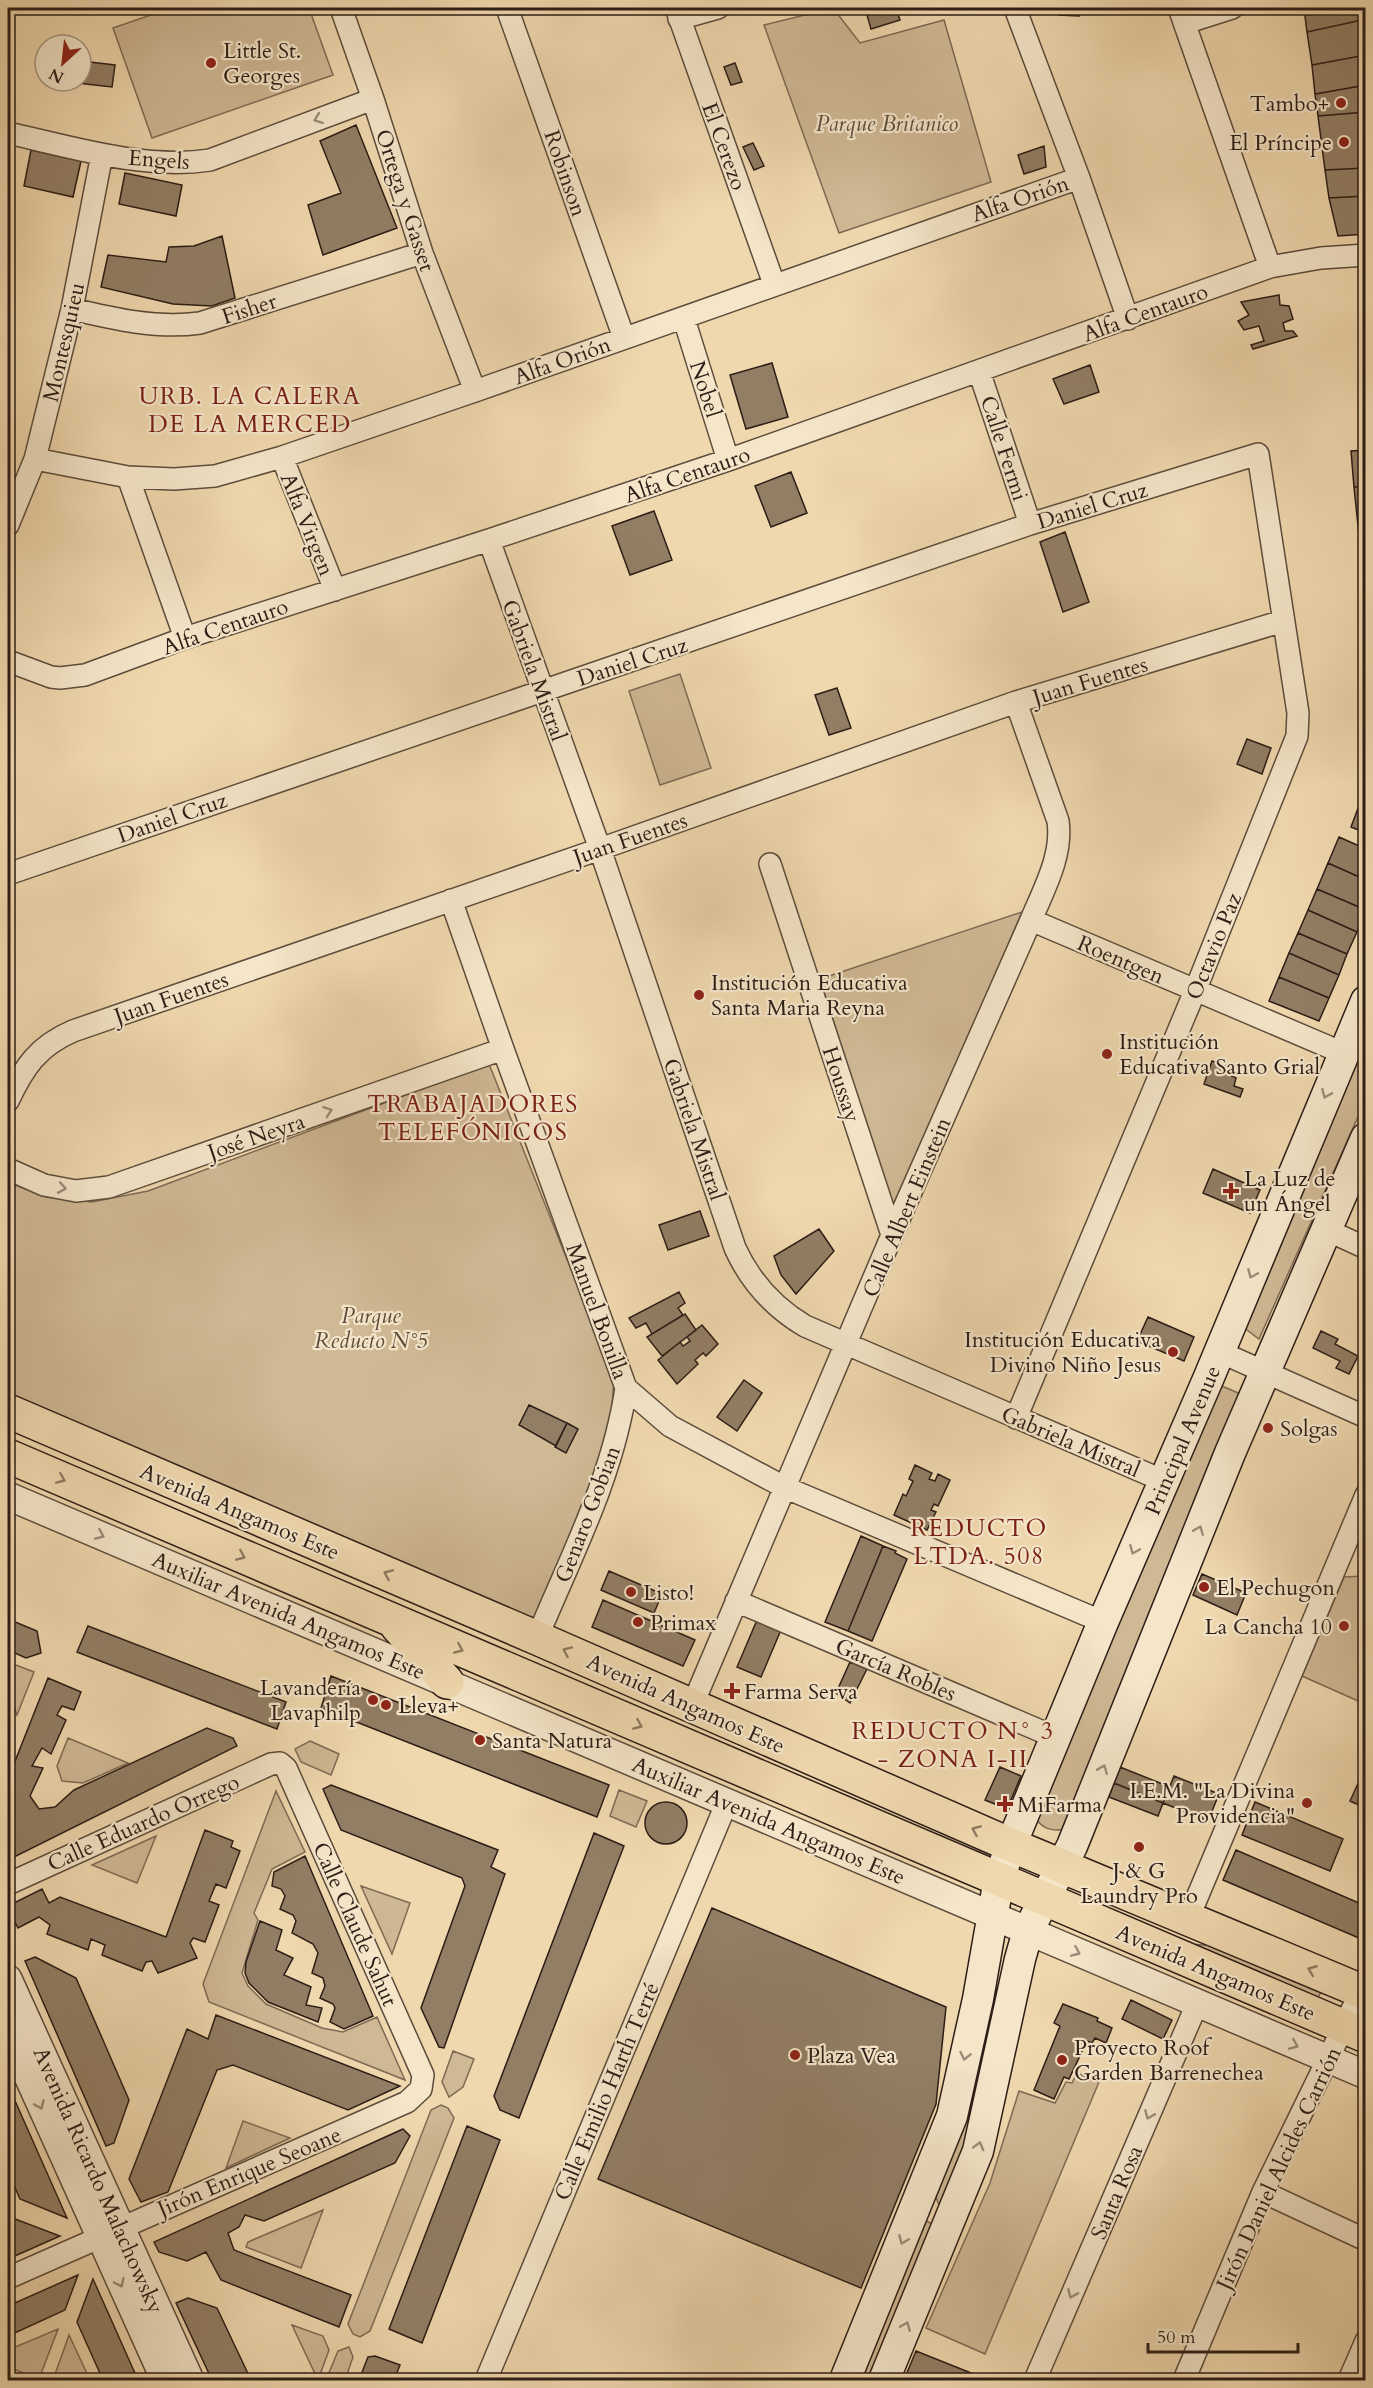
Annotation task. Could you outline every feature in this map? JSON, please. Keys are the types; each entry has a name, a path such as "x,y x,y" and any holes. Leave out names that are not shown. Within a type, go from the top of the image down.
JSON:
{"main road":[{"name":"Principal Avenue","path":"845,2380 952,2116 978,1999 999,1879 1011,1845 1103,1622 1220,1352 1365,1001"},
{"path":"884,2380 978,2151 1028,1931 1062,1867 1230,1453 1365,1138"},
{"name":"Avenida Angamos Este","path":"8,1411 1062,1867 1363,1992"},
{"name":"Avenida Angamos Este","path":"8,1456 1354,2031"},
{"path":"392,1620 447,1682"},
{"path":"978,1999 1009,2008"},
{"path":"922,2194 927,2205 939,2215 955,2207"}],"street":[{"name":"Ortega y Gasset","path":"341,8 422,252 475,391"},
{"name":"Robinson","path":"507,8 624,338"},
{"path":"678,13 718,8"},
{"path":"1015,8 1079,178 1128,319"},
{"path":"1232,8 1182,15 1270,267"},
{"name":"El Cerezo","path":"678,13 774,284"},
{"name":"Engels","path":"8,133 102,154 189,164 210,160 373,99"},
{"name":"Montesquieu","path":"8,525 35,459 72,309 102,154"},
{"name":"Alfa Orión","path":"35,459 128,477 174,479 215,476 282,457 684,319 774,284 1079,178"},
{"name":"Fisher","path":"72,309 158,325 200,323 422,252"},
{"name":"Alfa Centauro","path":"8,661 51,677 69,678 127,661 185,638 728,460 1270,267 1321,258 1365,255"},
{"name":"Nobel","path":"684,319 728,460"},
{"name":"Calle Fermi","path":"979,371 1030,524"},
{"name":"Daniel Cruz","path":"8,874 1030,524 1258,454"},
{"name":"Octavio Paz","path":"1016,1418 1195,991 1297,736 1298,712 1258,454"},
{"name":"Alfa Virgen","path":"282,457 335,590"},
{"path":"128,477 185,638"},
{"name":"Gabriela Mistral","path":"489,540 600,849 714,1186 743,1266 755,1284 783,1311 805,1326 1164,1481"},
{"name":"Juan Fuentes","path":"8,1101 28,1065 45,1046 56,1038 1016,702 1283,621"},
{"name":"Calle Albert Einstein","path":"692,1706 783,1487 847,1345 892,1235 1055,861 1059,829 1050,794 1016,702"},
{"name":"Houssay","path":"770,864 892,1235"},
{"name":"Manuel Bonilla","path":"451,900 626,1388 670,1426 783,1487 1103,1622"},
{"name":"Roentgen","path":"1031,920 1343,1053"},
{"name":"José Neyra","path":"8,1169 44,1185 76,1191 109,1187 503,1049"},
{"path":"1327,1230 1365,1248"},
{"path":"1220,1352 1365,1417"},
{"name":"Genaro Gobian","path":"537,1638 604,1480 621,1423 626,1388"},
{"path":"1188,1919 1365,1495"},
{"name":"Auxiliar Avenida Angamos Este","path":"8,1496 1365,2075"},
{"name":"García Robles","path":"736,1600 1057,1738"},
{"name":"Calle Eduardo Orrego","path":"8,1884 205,1793 271,1764 280,1763"},
{"name":"Calle Claude Sahut","path":"280,1763 286,1768 423,2075 422,2089"},
{"name":"Calle Emilio Harth Terré","path":"486,2380 727,1802"},
{"name":"Avenida Ricardo Malachowsky","path":"8,1979 35,2067 109,2232 165,2380"},
{"name":"Jirón Daniel Alcides Carrión","path":"1184,2380 1263,2192 1328,2060 1354,2031 1363,1992"},
{"name":"Santa Rosa","path":"1035,2380 1197,2004"},
{"name":"Avenida Ricardo Malachowsky","path":"8,2032 35,2067"},
{"name":"Jirón Enrique Seoane","path":"8,2278 406,2102 422,2089"},
{"path":"1263,2192 1365,2240"},
{"name":"Avenida Ricardo Malachowsky","path":"109,2232 190,2380"},
{"path":"1349,2380 1365,2341"}],"green space":[{"path":"171,8 309,8 333,75 152,138 113,28"},
{"name":"Parque Britanico","path":"833,8 860,43 944,20 991,182 839,233 764,25"},
{"path":"680,674 711,768 660,785 629,691"},
{"path":"1022,912 894,1211 820,979"},
{"path":"1365,1040 1365,1101 1259,1339 1243,1327"},
{"name":"Parque Reducto N°5","path":"489,1064 614,1377 611,1423 598,1480 537,1626 8,1393 8,1182 46,1197 92,1202 148,1191"},
{"path":"1217,1384 1243,1395 1067,1829 1047,1828 1040,1824 1033,1815"},
{"name":"La Cancha 10","path":"1366,1576 1365,1704 1302,1676 1344,1577"},
{"path":"8,1662 34,1672 17,1715 8,1691"},
{"path":"68,1738 128,1763 83,1783 62,1781 57,1766"},
{"path":"310,1741 339,1754 331,1775 301,1762 295,1749"},
{"path":"619,1790 647,1801 636,1827 610,1816"},
{"path":"276,1791 305,1852 272,1869 254,1913 258,1920 242,1973 248,1986 266,2004 322,2028 343,2032 377,2017 405,2080 209,2002 203,1984"},
{"path":"156,1836 137,1883 92,1865"},
{"path":"361,1886 410,1903 392,1954"},
{"path":"1189,1944 1218,1946 1321,1992 1316,2001"},
{"path":"984,2013 995,2016 974,2129 942,2205 938,2203 935,2194"},
{"path":"453,2051 474,2059 463,2087 449,2097 442,2082"},
{"path":"1077,2073 1099,2082 985,2354 926,2328 990,2183 1019,2091 1055,2103 1066,2082 1072,2083"},
{"path":"441,2105 448,2108 454,2118 370,2331 360,2337 353,2334 348,2324 431,2110"},
{"path":"243,2121 290,2138 226,2168"},
{"path":"323,2210 301,2268 246,2247 248,2242"},
{"path":"924,2220 937,2226 874,2380 858,2380"},
{"path":"292,2325 323,2336 329,2350 318,2380"},
{"path":"58,2329 39,2379 8,2367 8,2350"},
{"path":"69,2335 90,2380 53,2380"},
{"path":"349,2347 353,2357 345,2380 326,2380 338,2351"}],"building":[{"path":"865,8 896,8 900,20 871,29"},
{"path":"1057,8 1077,8 1079,16 1059,15"},
{"path":"1304,8 1360,8 1362,20 1307,32"},
{"path":"1362,20 1366,55 1312,65 1307,32"},
{"path":"1366,55 1366,85 1315,94 1312,65"},
{"path":"93,62 115,65 112,87 93,85"},
{"path":"735,63 742,82 731,85 724,67"},
{"name":"Tambo+","path":"1366,85 1366,112 1318,116 1315,94"},
{"name":"El Príncipe","path":"1366,112 1366,168 1325,170 1318,116"},
{"path":"356,125 397,228 323,255 308,205 341,193 320,141"},
{"path":"753,143 764,166 754,170 743,147"},
{"path":"1044,146 1046,167 1024,174 1018,155"},
{"path":"31,150 81,161 73,197 24,186"},
{"path":"1366,168 1366,196 1329,198 1325,170"},
{"path":"125,173 182,185 176,216 119,204"},
{"path":"1366,196 1366,234 1338,236 1329,198"},
{"path":"222,236 235,298 212,306 173,304 101,287 108,255 166,262 169,247 194,246"},
{"path":"1279,295 1280,305 1289,306 1293,319 1283,323 1285,331 1293,331 1297,336 1253,349 1251,345 1264,341 1259,326 1244,330 1238,321 1249,315 1241,302"},
{"path":"772,363 788,417 746,429 730,375"},
{"path":"1090,365 1099,392 1064,404 1053,379"},
{"path":"1366,450 1366,487 1354,487 1351,451"},
{"path":"791,472 807,513 771,527 755,486"},
{"path":"1354,487 1366,487 1366,584 1364,584"},
{"path":"654,511 672,560 630,575 612,526"},
{"path":"1065,532 1089,602 1063,612 1040,542"},
{"path":"837,688 851,728 829,735 815,695"},
{"path":"1247,739 1271,748 1262,774 1237,764"},
{"path":"1360,803 1366,805 1366,833 1351,827"},
{"path":"1339,837 1366,849 1366,880 1328,863"},
{"path":"1328,863 1366,880 1366,910 1317,889"},
{"path":"1317,889 1366,910 1357,932 1308,910"},
{"path":"1308,910 1357,932 1347,954 1298,933"},
{"path":"1298,933 1347,954 1339,975 1289,953"},
{"path":"1289,953 1339,975 1329,998 1279,977"},
{"path":"1279,977 1329,998 1319,1021 1269,1001"},
{"path":"1212,1061 1227,1066 1228,1074 1236,1078 1234,1086 1243,1089 1240,1097 1204,1084"},
{"name":"La Luz de un Ángel","path":"1213,1169 1260,1190 1250,1213 1203,1193"},
{"path":"700,1211 709,1236 668,1250 659,1225"},
{"path":"819,1229 834,1251 796,1294 781,1275 774,1256"},
{"path":"679,1292 685,1303 678,1308 683,1315 652,1334 646,1323 636,1328 629,1318"},
{"path":"685,1314 696,1330 662,1356 647,1337"},
{"path":"1148,1317 1194,1337 1184,1361 1137,1341"},
{"path":"702,1325 718,1344 706,1356 703,1353 695,1360 698,1364 677,1384 658,1360 680,1342 683,1346 690,1341 687,1337"},
{"path":"1321,1331 1338,1339 1335,1344 1358,1356 1349,1374 1336,1368 1340,1361 1313,1348"},
{"path":"744,1380 762,1393 737,1431 717,1417"},
{"path":"529,1405 567,1423 556,1446 519,1425"},
{"path":"567,1423 578,1429 566,1453 555,1447"},
{"path":"915,1465 932,1473 929,1479 935,1481 938,1474 950,1480 938,1506 934,1504 931,1510 936,1512 927,1530 894,1515 903,1494 906,1496 913,1481 909,1479"},
{"path":"861,1536 883,1546 848,1631 825,1622"},
{"path":"883,1546 907,1559 872,1641 848,1631"},
{"name":"Listo!","path":"609,1571 662,1594 654,1613 601,1590"},
{"path":"1202,1574 1246,1593 1237,1615 1193,1595"},
{"path":"603,1600 695,1640 683,1666 592,1627"},
{"path":"8,1619 37,1631 41,1653 26,1658 8,1650"},
{"path":"757,1620 781,1630 761,1677 737,1667"},
{"path":"88,1626 286,1702 277,1729 77,1652"},
{"path":"850,1662 867,1669 850,1703 836,1693"},
{"path":"331,1676 609,1785 597,1817 321,1708"},
{"path":"48,1678 81,1692 74,1710 62,1706 57,1715 66,1720 51,1754 42,1748 32,1766 43,1768 30,1796 39,1809 55,1807 74,1790 207,1728 233,1738 237,1746 8,1860 8,1779"},
{"path":"1366,1766 1366,1808 1350,1801"},
{"path":"1000,1767 1021,1776 1007,1809 985,1800"},
{"path":"1120,1767 1170,1787 1163,1803 1114,1783"},
{"path":"1174,1776 1219,1794 1208,1821 1163,1803"},
{"path":"1114,1783 1163,1803 1158,1816 1109,1797"},
{"path":"331,1785 498,1850 491,1867 505,1874 444,2048 439,2047 421,2008 465,1886 462,1878 341,1830 323,1789"},
{"path":"666,1802 681,1808 687,1823 681,1838 666,1844 651,1838 645,1823 651,1808"},
{"path":"1255,1802 1343,1839 1330,1871 1242,1835"},
{"path":"205,1830 233,1841 231,1847 240,1851 226,1888 216,1884 209,1901 219,1905 205,1942 193,1938 190,1943 197,1958 158,1973 152,1961 146,1962 142,1971 102,1955 105,1945 91,1939 88,1950 47,1934 50,1925 39,1917 18,1928 8,1909 8,1906 42,1889 49,1903 60,1897 166,1937"},
{"path":"594,1833 624,1846 519,2118 500,2110 494,2096"},
{"path":"1236,1850 1366,1906 1366,1941 1223,1880"},
{"path":"305,1856 373,2016 344,2029 330,2022 335,2008 333,2004 320,1998 325,1986 323,1978 312,1973 318,1953 313,1944 292,1933 296,1921 293,1915 280,1909 285,1896 281,1889 272,1886 274,1872"},
{"name":"Plaza Vea","path":"712,1908 946,2007 936,2104 861,2288 598,2179"},
{"path":"260,1921 282,1930 276,1950 293,1958 284,1975 311,1987 306,2005 322,2008 318,2022 268,2002 249,1983 245,1973 246,1962"},
{"path":"35,1957 76,1978 129,2100 114,2143 106,2146 25,1961"},
{"path":"1131,2000 1172,2020 1163,2039 1122,2019"},
{"name":"Proyecto Roof Garden Barrenechea","path":"1063,2004 1098,2018 1097,2021 1112,2028 1106,2043 1095,2038 1092,2043 1087,2041 1069,2079 1064,2077 1054,2099 1034,2090 1060,2026 1054,2023"},
{"path":"216,2015 400,2086 348,2110 233,2065 217,2070 168,2192 141,2202 129,2179 187,2029 208,2039"},
{"path":"8,2085 67,2218 20,2199 8,2172"},
{"path":"467,2126 500,2140 422,2343 389,2329"},
{"path":"403,2129 410,2136 395,2163 264,2221 245,2215 239,2227 228,2233 234,2250 351,2295 339,2327 221,2280 206,2252 187,2261 159,2252 154,2242"},
{"path":"15,2219 60,2236 8,2259 8,2223"},
{"path":"78,2275 65,2310 8,2336 8,2306"},
{"path":"93,2279 138,2380 103,2380 77,2322"},
{"path":"188,2298 217,2308 251,2380 212,2380 176,2303"},
{"path":"916,2351 971,2373 968,2380 904,2380"},
{"path":"375,2356 400,2365 394,2380 359,2380 368,2357"}],"place":[{"name":"Little St. Georges","path":"211,63"},
{"name":"Tambo+","path":"1341,103"},
{"name":"El Príncipe","path":"1344,142"},
{"name":"Institución Educativa Santa Maria Reyna","path":"699,995"},
{"name":"Institución Educativa Santo Grial","path":"1107,1054"},
{"name":"La Luz de un Ángel","path":"1231,1191"},
{"name":"Institución Educativa Divino Niño Jesus","path":"1173,1352"},
{"name":"Solgas","path":"1268,1428"},
{"name":"El Pechugon","path":"1204,1587"},
{"name":"Listo!","path":"631,1592"},
{"name":"Primax","path":"638,1622"},
{"name":"La Cancha 10","path":"1344,1626"},
{"name":"Farma Serva","path":"732,1691"},
{"name":"Lavandería Lavaphilp","path":"373,1700"},
{"name":"Lleva+","path":"386,1705"},
{"name":"Santa Natura","path":"480,1740"},
{"name":"I.E.M. \"La Divina Providencia\"","path":"1307,1803"},
{"name":"MiFarma","path":"1005,1804"},
{"name":"J & G Laundry Pro","path":"1139,1847"},
{"name":"Plaza Vea","path":"795,2055"},
{"name":"Proyecto Roof Garden Barrenechea","path":"1062,2060"}],"district":[{"name":"URB. LA CALERA DE LA MERCED","path":"250,410"},
{"name":"TRABAJADORES TELEFÓNICOS","path":"473,1118"},
{"name":"REDUCTO LTDA. 508","path":"979,1542"},
{"name":"REDUCTO N° 3 - ZONA I-II","path":"953,1745"}]}
